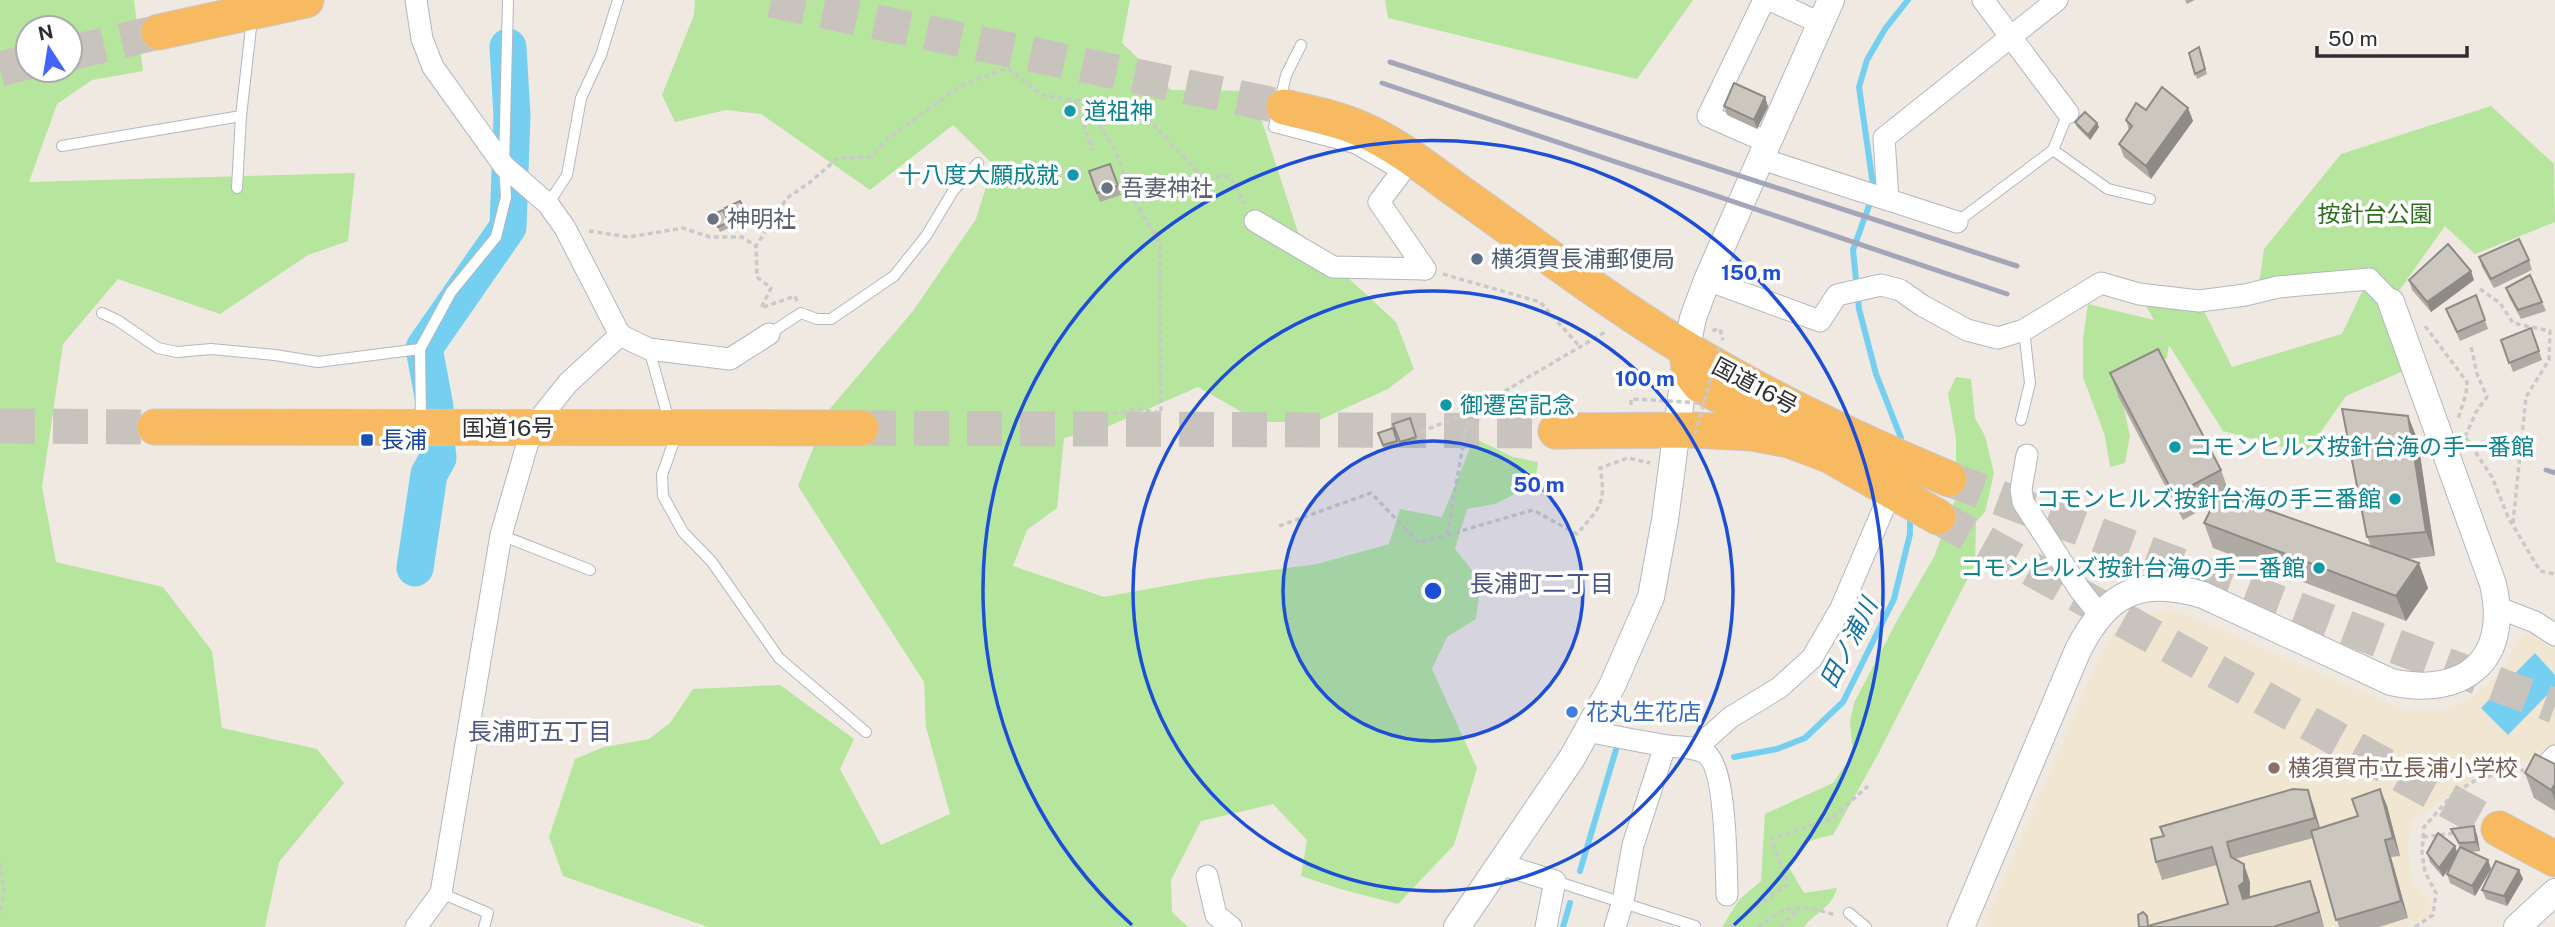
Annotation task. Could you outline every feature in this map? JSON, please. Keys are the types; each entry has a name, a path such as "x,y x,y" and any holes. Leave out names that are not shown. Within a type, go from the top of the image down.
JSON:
{"highway":[{"path":"159,32 306,0"},
{"name":"国道16号","path":"1284,107 1326,116 1363,129 1406,166 1633,315 1703,349 1849,435 1948,479"},
{"path":"1703,349 1689,371 1700,385 1810,442 1829,455"},
{"name":"国道16号","path":"155,427 861,428"},
{"name":"国道16号","path":"1556,431 1684,436 1752,433 1789,440 1829,455 1938,517"},
{"path":"2499,829 2555,859"}],"street":[{"path":"416,0 422,38 433,67 504,166 548,204 565,228 620,335 649,349 730,359 769,334"},
{"path":"1763,0 1708,116 1765,151 1888,200 1957,222"},
{"path":"1457,927 1572,758 1612,686 1651,597 1671,468 1684,436 1703,349 1693,318 1707,280 1826,11 1770,0"},
{"path":"1983,0 2067,113"},
{"path":"1888,200 1884,138 2056,0"},
{"path":"1406,166 1379,202 1425,269"},
{"path":"1255,222 1333,267 1425,269"},
{"path":"1707,280 1820,321 1837,295 1881,285 1900,290 1967,330 1998,338 2024,330 2101,283 2139,294 2199,300 2245,295 2278,287 2369,279 2393,305 2484,556 2499,608 2493,643 2484,659 2469,674 2448,684 2414,687 2391,682 2203,595 2179,587 2142,589 2125,594 2099,614 2078,650 1961,927"},
{"path":"416,927 441,892 501,535 531,428 568,383 620,335"},
{"path":"2027,455 2021,489 2023,502 2080,590 2099,614"},
{"path":"1695,749 1731,717 1779,688 1812,658 1841,608 1892,489"},
{"path":"2499,608 2535,622 2555,635"},
{"path":"1587,731 1695,749 1707,754 1717,769 1724,818 1727,895"},
{"path":"1615,927 1623,901 1633,845 1665,746"},
{"path":"1500,864 1555,881 1546,927"},
{"path":"1208,876 1216,915 1231,927"},
{"path":"2517,927 2555,892"}],"lane":[{"path":"421,428 421,349 451,292 495,237 506,197 504,166 508,0"},
{"path":"548,204 567,175 581,98 601,55 618,0"},
{"path":"237,188 241,116 252,12"},
{"path":"1301,45 1286,75 1274,127 1354,148 1406,166"},
{"path":"1957,222 2053,150 2067,113"},
{"path":"62,146 241,116"},
{"path":"2053,150 2108,189 2150,199"},
{"path":"769,334 801,313 817,319 831,319 894,276 926,236 953,191 978,163"},
{"path":"102,313 158,348 177,352 211,349 318,362 421,349"},
{"path":"2021,420 2030,383 2024,330"},
{"path":"649,349 673,444 662,475 663,496 683,532 712,562 779,658 866,732"},
{"path":"501,535 590,570"},
{"path":"1555,881 1695,926"},
{"path":"441,892 488,913 484,927"},
{"path":"1849,913 1866,927"}],"path":[{"path":"801,313 795,296 761,308 771,288 757,277 756,246 787,198 838,158 871,157 887,139 962,85 1008,68 1042,95 1140,111 1203,177 1229,176 1255,222"},
{"path":"1075,100 1092,150"},
{"path":"1085,103 1115,149 1132,197 1160,243 1161,413 1139,409 1110,414"},
{"path":"565,228 629,237 682,228 710,236 742,237 756,246"},
{"path":"1421,432 1469,412 1581,348 1540,302 1425,269"},
{"path":"2480,289 2500,303 2513,323 2550,331 2549,360 2526,397 2513,525"},
{"path":"2393,305 2420,319 2467,382 2466,394 2458,416 2460,429 2492,477 2513,525 2540,571 2555,574"},
{"path":"2465,437 2476,412 2487,397 2477,374 2471,346"},
{"path":"1684,436 1704,403 1703,349"},
{"path":"1651,400 1704,403"},
{"path":"1447,535 1469,412"},
{"path":"1279,526 1371,493 1419,543 1533,510 1577,534 1601,506 1603,485 1600,468 1628,458 1671,468"},
{"path":"2414,927 2433,915 2436,893 2425,872 2422,852 2424,827 2453,794 2474,781 2549,762"},
{"path":"1729,927 1788,884 1771,839 1830,818 1868,786"},
{"path":"0,863 4,890 0,915"},
{"path":"1780,927 1798,908"},
{"path":"1758,927 1785,909 1811,908 1833,915"}],"shaded area":[{"name":"横須賀市立長浦小学校","path":"2164,611 2180,612 2402,709 2446,709 2469,699 2492,681 2504,666 2518,639 2531,629 2555,637 2555,754 2550,759 2510,763 2482,773 2412,821 2408,847 2412,881 2431,900 2431,914 2407,927 1983,927 2104,646 2120,627 2134,618"}],"green space":[{"path":"0,0 134,0 143,71 92,80 57,104 29,182 355,173 348,241 308,255 220,314 118,279 63,344 42,487 56,562 163,587 212,651 222,728 317,749 344,783 279,862 265,927 0,927"},
{"path":"695,0 1130,0 1122,43 1171,90 1252,91 1298,232 1396,322 1414,369 1388,389 1315,422 1259,422 1198,387 1109,426 1064,438 1057,508 1027,530 1013,566 1104,597 1203,579 1317,564 1389,544 1400,509 1442,517 1474,438 1513,457 1538,462 1535,484 1495,504 1467,509 1455,549 1481,581 1476,619 1447,637 1432,669 1477,768 1454,845 1398,904 1301,876 1307,840 1273,804 1201,821 1171,880 1172,912 1188,927 708,927 563,876 549,837 575,759 604,747 649,739 670,723 693,689 780,685 854,739 840,769 881,845 950,814 926,727 924,682 798,486 828,411 913,311 976,219 993,164 953,125 870,190 761,114 726,110 675,122 662,95 694,15"},
{"path":"1385,0 1693,0 1637,79 1388,18"},
{"name":"按針台公園","path":"2491,106 2554,164 2555,222 2475,254 2445,226 2391,302 2415,366 2346,396 2306,453 2223,431 2169,345 2167,358 2142,367 2120,391 2130,436 2125,463 2110,467 2105,436 2083,377 2083,339 2088,304 2154,320 2139,294 2199,301 2232,367 2342,334 2368,279 2259,284 2264,249 2341,154"},
{"path":"1956,377 1971,379 1975,418 1985,436 1994,473 1985,512 1976,522 1975,564 1877,756 1833,835 1800,847 1788,866 1804,893 1837,888 1835,895 1804,927 1722,927 1739,900 1761,881 1765,814 1833,783 1853,754 1850,722 1854,703 1934,557 1956,497 1956,439 1948,394"}],"water":[{"path":"2535,653 2555,675 2555,687 2508,735 2481,708"}],"building":[{"path":"2199,47 2205,69 2195,74 2189,53"},
{"path":"1734,83 1765,97 1754,120 1724,106"},
{"path":"2162,87 2188,108 2146,166 2119,144 2132,126 2126,120 2136,103 2146,110"},
{"path":"2085,112 2097,123 2088,135 2075,122"},
{"path":"1110,164 1118,186 1097,193 1089,171"},
{"path":"740,201 746,213 731,220 725,208"},
{"path":"723,210 729,222 718,227 712,215"},
{"path":"2519,239 2529,260 2491,279 2479,257"},
{"path":"2448,244 2471,271 2427,302 2409,280"},
{"path":"2530,275 2542,302 2518,310 2506,288"},
{"path":"2476,295 2485,320 2457,332 2446,309"},
{"path":"2531,328 2539,351 2509,363 2501,340"},
{"name":"コモンヒルズ按針台海の手一番館","path":"2158,349 2221,470 2174,495 2110,373"},
{"name":"コモンヒルズ按針台海の手三番館","path":"2342,409 2408,416 2426,532 2367,537"},
{"path":"1410,418 1416,437 1400,442 1393,424"},
{"path":"1393,428 1397,441 1383,445 1378,433"},
{"path":"2219,493 2419,563 2396,596 2204,523"},
{"path":"2535,754 2555,764 2555,784 2551,790 2525,773"},
{"path":"2293,789 2308,790 2315,818 2227,842 2231,857 2244,864 2244,882 2239,886 2243,899 2310,881 2319,912 2273,927 2139,927 2138,915 2143,912 2147,916 2148,926 2228,904 2212,847 2156,862 2151,839 2164,836 2160,827"},
{"path":"2380,789 2393,838 2385,840 2401,901 2336,920 2311,831 2358,816 2352,799"},
{"path":"2474,826 2476,842 2459,843 2451,829"},
{"path":"2438,833 2455,846 2439,868 2427,853"},
{"path":"2460,847 2488,860 2472,886 2447,874"},
{"path":"2496,861 2519,870 2504,896 2482,890"}],"waterway":[{"path":"1901,438 1876,374 1859,309 1853,250 1874,192 1859,87 1867,60 1885,29 1908,0"},
{"path":"435,407 424,348 508,227 512,116 508,47"},
{"path":"415,568 429,474 438,458 437,449"},
{"name":"田ノ浦川","path":"1734,757 1777,749 1805,738 1843,702 1894,599 1910,534 1910,522"},
{"name":"田ノ浦川","path":"1580,871 1618,743"},
{"name":"田ノ浦川","path":"1563,927 1570,903"}],"tunnel":[{"path":"771,0 1284,107"},
{"path":"84,50 159,32"},
{"path":"0,69 14,66"},
{"path":"0,426 155,427"},
{"path":"861,428 1556,431"},
{"path":"1949,479 2555,706"},
{"path":"1938,517 2499,829"}],"railway":[{"path":"1390,62 2017,266"},
{"path":"1382,83 2007,294"},
{"path":"2546,470 2555,473"}],"place":[{"name":"道祖神","path":"1070,111"},
{"name":"十八度大願成就","path":"1073,175"},
{"name":"吾妻神社","path":"1107,188"},
{"name":"神明社","path":"713,219"},
{"name":"横須賀長浦郵便局","path":"1477,259"},
{"name":"御遷宮記念","path":"1446,405"},
{"name":"長浦","path":"367,440"},
{"name":"コモンヒルズ按針台海の手一番館","path":"2175,447"},
{"name":"コモンヒルズ按針台海の手三番館","path":"2395,499"},
{"name":"コモンヒルズ按針台海の手二番館","path":"2319,568"},
{"name":"花丸生花店","path":"1572,712"},
{"name":"横須賀市立長浦小学校","path":"2274,768"}],"district":[{"name":"長浦町二丁目","path":"1542,584"},
{"name":"長浦町五丁目","path":"540,732"}]}
